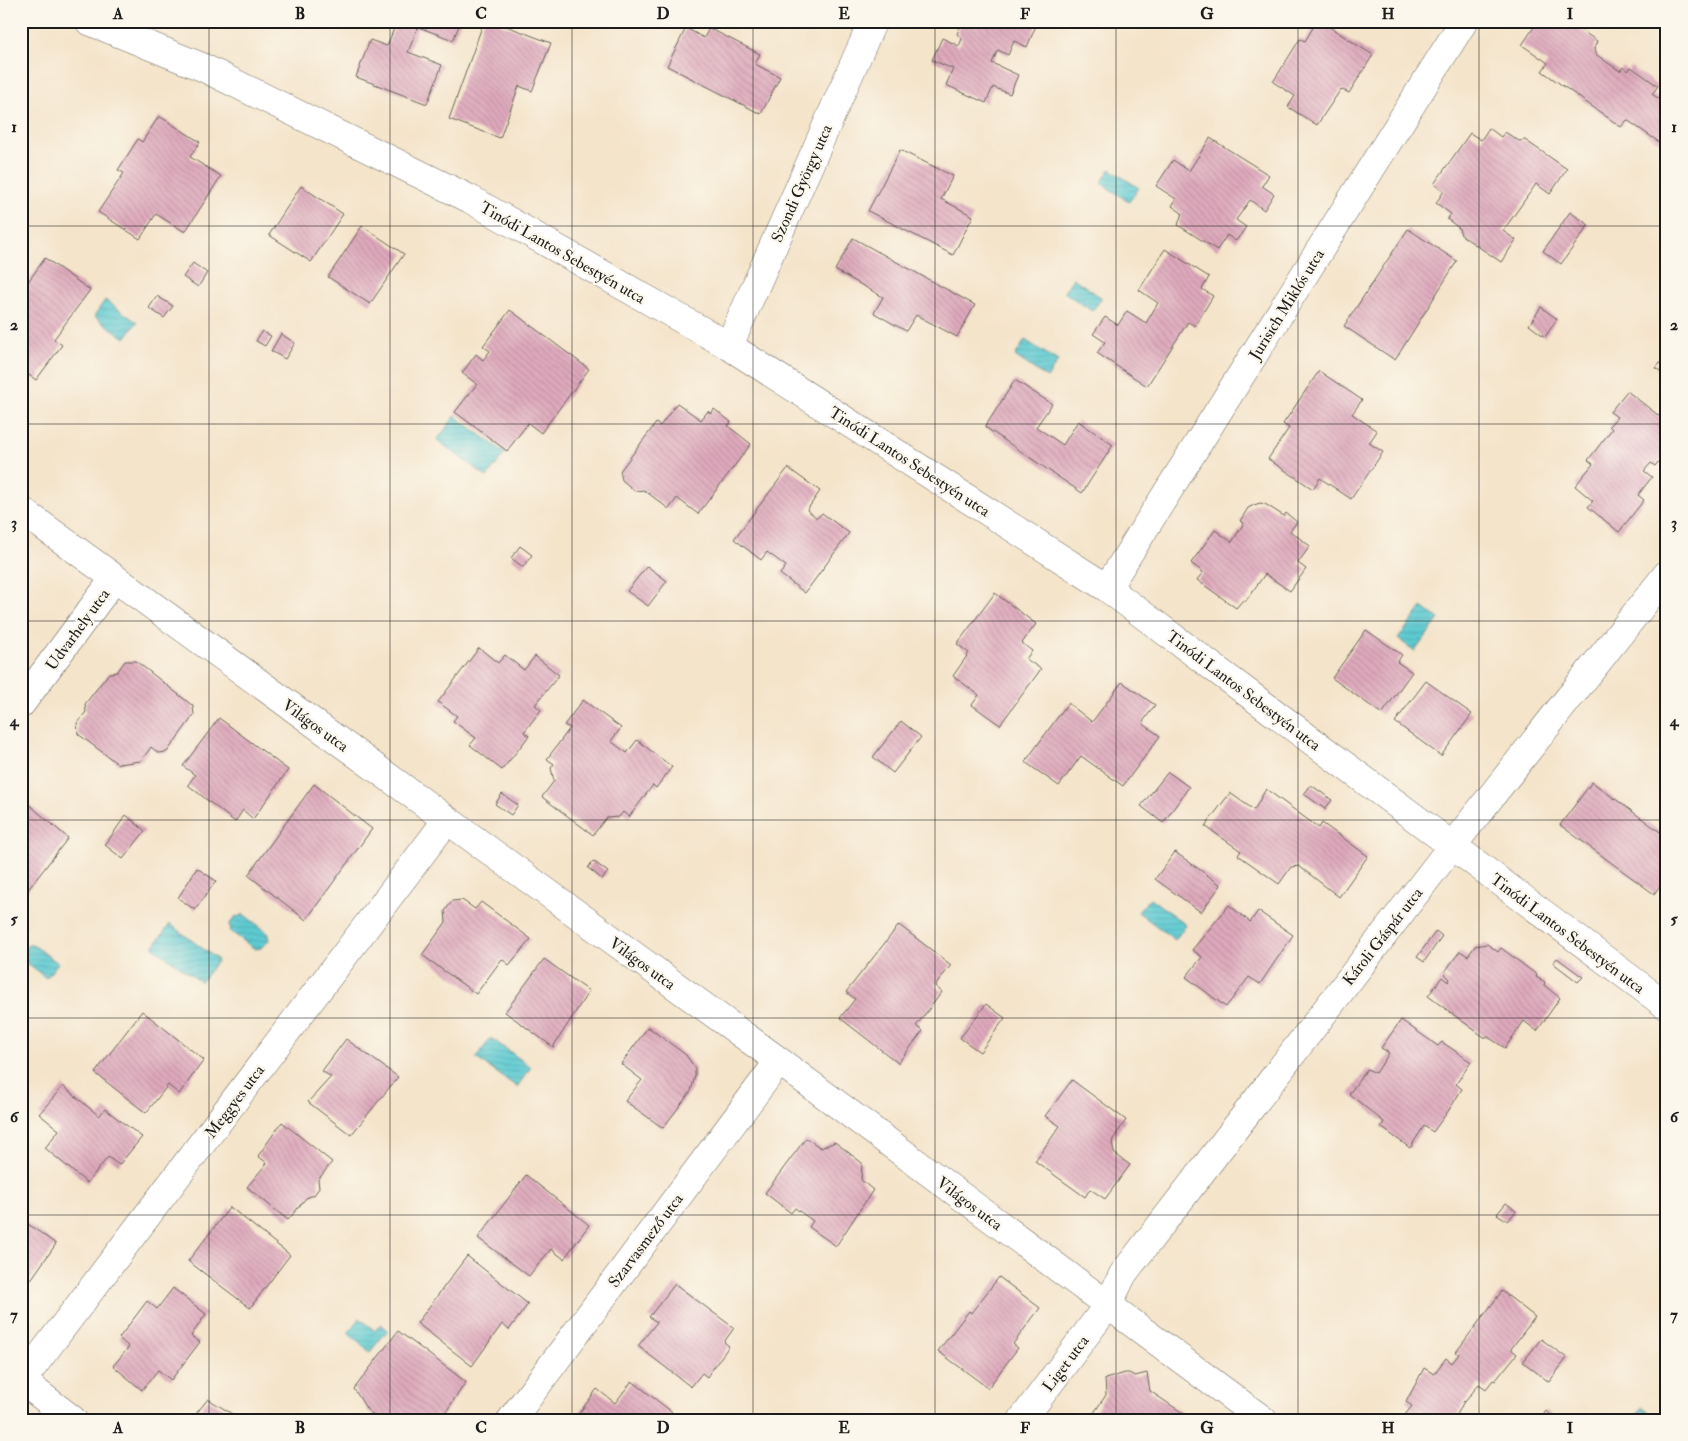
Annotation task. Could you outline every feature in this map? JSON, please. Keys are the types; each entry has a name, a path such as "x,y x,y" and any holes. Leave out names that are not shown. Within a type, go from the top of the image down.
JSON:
{"street":[{"name":"Tinódi Lantos Sebestyén utca","path":"89,21 202,67 470,199 729,346 1107,588 1667,1006"},
{"name":"Szondi György utca","path":"729,346 873,21"},
{"name":"Jurisich Miklós utca","path":"1107,588 1464,21"},
{"name":"Világos utca","path":"21,510 779,1061 1263,1420"},
{"name":"Károli Gáspár utca","path":"1108,1305 1123,1274 1452,846 1667,574"},
{"name":"Udvarhely utca","path":"21,704 114,578"},
{"name":"Meggyes utca","path":"22,1381 447,820"},
{"name":"Szarvasmező utca","path":"511,1420 779,1061"},
{"name":"Liget utca","path":"1022,1420 1108,1305"},
{"path":"22,1381 72,1420"}],"water":[{"path":"1110,169 1139,188 1129,202 1101,183"},
{"path":"1073,278 1102,298 1092,311 1064,292"},
{"path":"105,300 137,322 125,338 94,316"},
{"path":"1025,340 1058,361 1047,378 1015,356"},
{"path":"455,416 505,453 487,477 437,440"},
{"path":"1422,607 1439,619 1415,651 1398,639"},
{"path":"1150,898 1186,925 1175,940 1138,912"},
{"path":"243,914 267,932 269,940 261,948 255,949 230,931 229,925 236,916 238,917"},
{"path":"170,924 218,960 201,982 153,947"},
{"path":"29,944 58,963 46,978 22,959 21,952"},
{"path":"491,1038 531,1067 517,1087 476,1058"},
{"path":"360,1318 375,1331 381,1324 388,1330 370,1352 348,1333"},
{"path":"1642,1407 1658,1419 1633,1420"}],"building":[{"path":"397,21 461,21 453,40 418,27 408,52 442,65 427,104 356,77 370,40 387,46"},
{"path":"484,21 493,21 551,43 532,91 519,86 500,138 449,119"},
{"path":"962,21 1038,21 1027,47 1014,41 1008,55 998,50 992,63 1018,75 1010,94 993,87 986,103 946,85 953,69 932,60 942,38 959,46 962,39 957,34"},
{"path":"1317,21 1320,21 1373,55 1349,93 1341,89 1317,125 1288,107 1295,96 1273,82 1300,39 1305,41"},
{"path":"1538,21 1558,21 1567,27 1571,23 1597,41 1594,49 1597,55 1608,63 1620,71 1623,67 1628,71 1631,67 1658,86 1652,94 1667,104 1667,131 1659,142 1627,120 1621,127 1542,71 1548,63 1522,45"},
{"path":"686,28 704,38 709,28 760,54 755,64 780,77 761,114 667,66"},
{"path":"159,116 200,142 190,157 221,176 185,232 156,214 140,239 98,212 124,173 118,170 138,139 142,142"},
{"path":"1489,128 1501,137 1505,132 1519,141 1525,140 1567,169 1550,194 1536,184 1503,231 1516,240 1501,262 1461,235 1459,228 1447,219 1451,214 1436,203 1444,191 1434,184 1470,133 1481,140"},
{"path":"1210,138 1269,175 1262,186 1274,194 1264,210 1250,200 1236,220 1246,227 1236,241 1227,235 1217,250 1178,225 1182,213 1172,206 1176,199 1156,186 1173,160 1189,171"},
{"path":"900,150 953,176 941,199 973,216 953,255 868,211"},
{"path":"301,186 343,214 311,262 269,235"},
{"path":"1570,212 1589,225 1561,264 1543,251"},
{"path":"362,226 404,254 370,304 328,277"},
{"path":"1408,229 1457,261 1395,360 1344,326"},
{"path":"853,238 975,305 957,337 916,315 906,331 874,313 883,297 835,270"},
{"path":"1165,249 1209,277 1202,289 1213,296 1195,326 1188,322 1147,386 1097,353 1105,342 1093,334 1105,317 1118,325 1127,311 1146,323 1158,303 1139,290"},
{"path":"45,258 90,290 54,339 62,345 36,380 29,375 21,385 21,287 23,289"},
{"path":"193,263 207,273 198,287 183,277"},
{"path":"157,296 173,306 164,318 149,308"},
{"path":"1541,307 1557,319 1545,337 1529,325"},
{"path":"510,310 589,369 541,433 528,423 507,451 455,412 477,384 462,373 476,354 483,360 490,351 483,346"},
{"path":"262,331 271,336 265,346 256,341"},
{"path":"281,334 295,343 285,359 271,351"},
{"path":"1667,354 1667,376 1656,368"},
{"path":"1319,371 1362,400 1352,414 1377,431 1369,443 1383,452 1351,499 1320,478 1313,489 1268,459 1289,428 1283,424"},
{"path":"1015,380 1052,404 1036,427 1063,445 1078,421 1113,445 1082,493 985,427"},
{"path":"1627,391 1667,422 1667,451 1655,466 1651,463 1644,471 1652,477 1638,495 1644,500 1619,532 1588,507 1593,501 1575,486 1593,464 1588,460 1612,429 1609,426 1617,417 1610,412"},
{"path":"677,403 701,420 708,411 711,414 714,409 731,422 728,426 751,444 698,514 677,498 669,509 644,490 635,491 622,480 620,471 656,423 660,426"},
{"path":"788,468 820,491 807,510 817,518 822,513 849,533 805,593 780,574 786,566 767,552 761,560 734,539"},
{"path":"1260,503 1265,504 1284,516 1286,513 1297,522 1290,531 1310,546 1298,563 1306,569 1290,591 1265,574 1245,602 1243,600 1236,608 1197,580 1203,572 1191,563 1215,530 1232,542 1244,523 1240,521 1248,508"},
{"path":"520,546 532,555 523,567 511,558"},
{"path":"647,566 667,581 648,606 627,591"},
{"path":"995,593 1036,624 1022,643 1032,651 1026,659 1041,669 1000,725 972,705 979,695 953,676 969,653 957,644"},
{"path":"1366,630 1402,655 1397,662 1412,672 1382,714 1332,678"},
{"path":"479,648 498,663 505,655 524,670 535,656 559,675 535,705 541,710 524,732 529,736 502,770 470,745 476,738 453,721 457,716 438,702"},
{"path":"125,661 136,661 193,706 194,715 167,752 158,753 151,747 141,761 118,764 78,734 77,723 86,712 85,704 109,673 117,672"},
{"path":"1426,681 1472,714 1441,756 1395,722"},
{"path":"1122,682 1155,705 1142,723 1160,736 1123,786 1081,756 1059,786 1025,762 1068,703 1092,722"},
{"path":"583,700 621,728 611,741 620,748 627,753 637,740 672,767 656,788 653,785 629,817 623,812 619,817 606,818 593,835 542,797 554,781 551,768 554,764 547,759 570,728 564,725"},
{"path":"219,718 288,770 253,819 243,810 235,822 188,785 195,775 183,766"},
{"path":"901,721 921,737 893,773 873,757"},
{"path":"1168,772 1189,787 1163,823 1141,806"},
{"path":"1592,782 1667,837 1667,876 1654,894 1560,825"},
{"path":"314,784 372,829 306,920 248,875"},
{"path":"1311,785 1332,800 1325,809 1304,794"},
{"path":"1266,789 1319,828 1322,823 1368,856 1339,897 1299,866 1291,867 1279,884 1238,855 1241,851 1205,826 1230,793 1254,810"},
{"path":"502,794 518,805 511,815 495,804"},
{"path":"24,800 68,838 24,895 21,892 21,803"},
{"path":"126,815 145,831 123,859 105,845"},
{"path":"1175,852 1221,885 1201,912 1155,879"},
{"path":"593,861 608,872 602,879 588,868"},
{"path":"197,868 216,881 195,910 178,898"},
{"path":"462,900 475,909 481,902 531,939 509,965 502,959 476,994 422,955 446,922 445,911 452,901"},
{"path":"1229,905 1250,922 1258,911 1293,935 1260,984 1249,977 1226,1007 1186,977 1202,957 1192,950"},
{"path":"21,922 26,926 21,933"},
{"path":"899,925 951,965 935,986 942,992 916,1026 923,1031 898,1063 840,1018 855,999 846,992"},
{"path":"1436,931 1442,936 1424,962 1417,957"},
{"path":"1487,944 1498,952 1501,948 1537,975 1536,977 1545,982 1544,985 1560,998 1537,1031 1524,1021 1505,1048 1488,1037 1484,1037 1428,996 1442,977 1448,982 1450,979 1444,973 1460,951 1468,956 1475,946"},
{"path":"1557,958 1583,977 1578,982 1553,963"},
{"path":"544,959 589,991 553,1047 505,1012"},
{"path":"986,1004 1005,1018 980,1052 960,1038"},
{"path":"142,1011 204,1060 179,1094 168,1085 146,1113 95,1073"},
{"path":"1401,1020 1438,1046 1442,1042 1471,1062 1456,1084 1462,1089 1449,1110 1433,1132 1424,1126 1410,1148 1381,1127 1384,1122 1349,1094 1367,1069 1376,1073 1389,1053 1381,1048"},
{"path":"648,1027 686,1055 695,1068 691,1091 663,1128 625,1101 642,1080 621,1064"},
{"path":"346,1039 398,1077 351,1135 308,1102 331,1077 322,1071"},
{"path":"1072,1080 1126,1120 1112,1141 1114,1153 1130,1165 1105,1199 1090,1189 1085,1197 1035,1161 1060,1126 1045,1116"},
{"path":"63,1086 99,1116 105,1109 142,1137 119,1165 108,1157 87,1183 45,1148 59,1130 39,1114"},
{"path":"282,1122 332,1162 318,1180 319,1188 314,1195 306,1198 288,1220 247,1187 267,1163 258,1156"},
{"path":"806,1138 821,1148 835,1142 862,1163 861,1180 873,1190 836,1246 809,1227 813,1221 795,1208 791,1213 765,1193"},
{"path":"526,1175 589,1225 564,1259 551,1249 529,1276 478,1238"},
{"path":"1506,1203 1516,1211 1508,1221 1497,1214"},
{"path":"230,1207 290,1255 250,1308 188,1261"},
{"path":"21,1219 56,1244 25,1288 21,1285"},
{"path":"467,1256 528,1304 509,1330 502,1324 472,1366 417,1323"},
{"path":"999,1277 1040,1308 1013,1344 1018,1348 988,1388 938,1351 969,1311 971,1313"},
{"path":"675,1284 734,1328 724,1342 729,1346 707,1377 702,1373 691,1387 638,1346 657,1322 649,1317"},
{"path":"173,1288 206,1314 191,1336 200,1342 171,1380 158,1370 142,1390 113,1366 129,1347 119,1338 147,1301 157,1309"},
{"path":"1502,1291 1535,1317 1511,1349 1517,1354 1495,1381 1493,1380 1486,1389 1479,1384 1464,1401 1457,1415 1467,1420 1401,1420 1412,1406 1406,1402 1424,1368 1434,1374 1446,1358 1452,1363 1459,1354 1456,1352"},
{"path":"398,1331 466,1382 441,1419 436,1415 426,1420 379,1420 368,1411 354,1389"},
{"path":"1541,1339 1567,1358 1549,1382 1523,1362"},
{"path":"1125,1373 1135,1376 1147,1373 1150,1391 1193,1420 1089,1420 1106,1395 1105,1379"},
{"path":"632,1381 672,1412 667,1420 574,1420 597,1389 615,1403"},
{"path":"208,1399 242,1420 191,1420"},
{"path":"1546,1411 1557,1420 1540,1420"}]}
